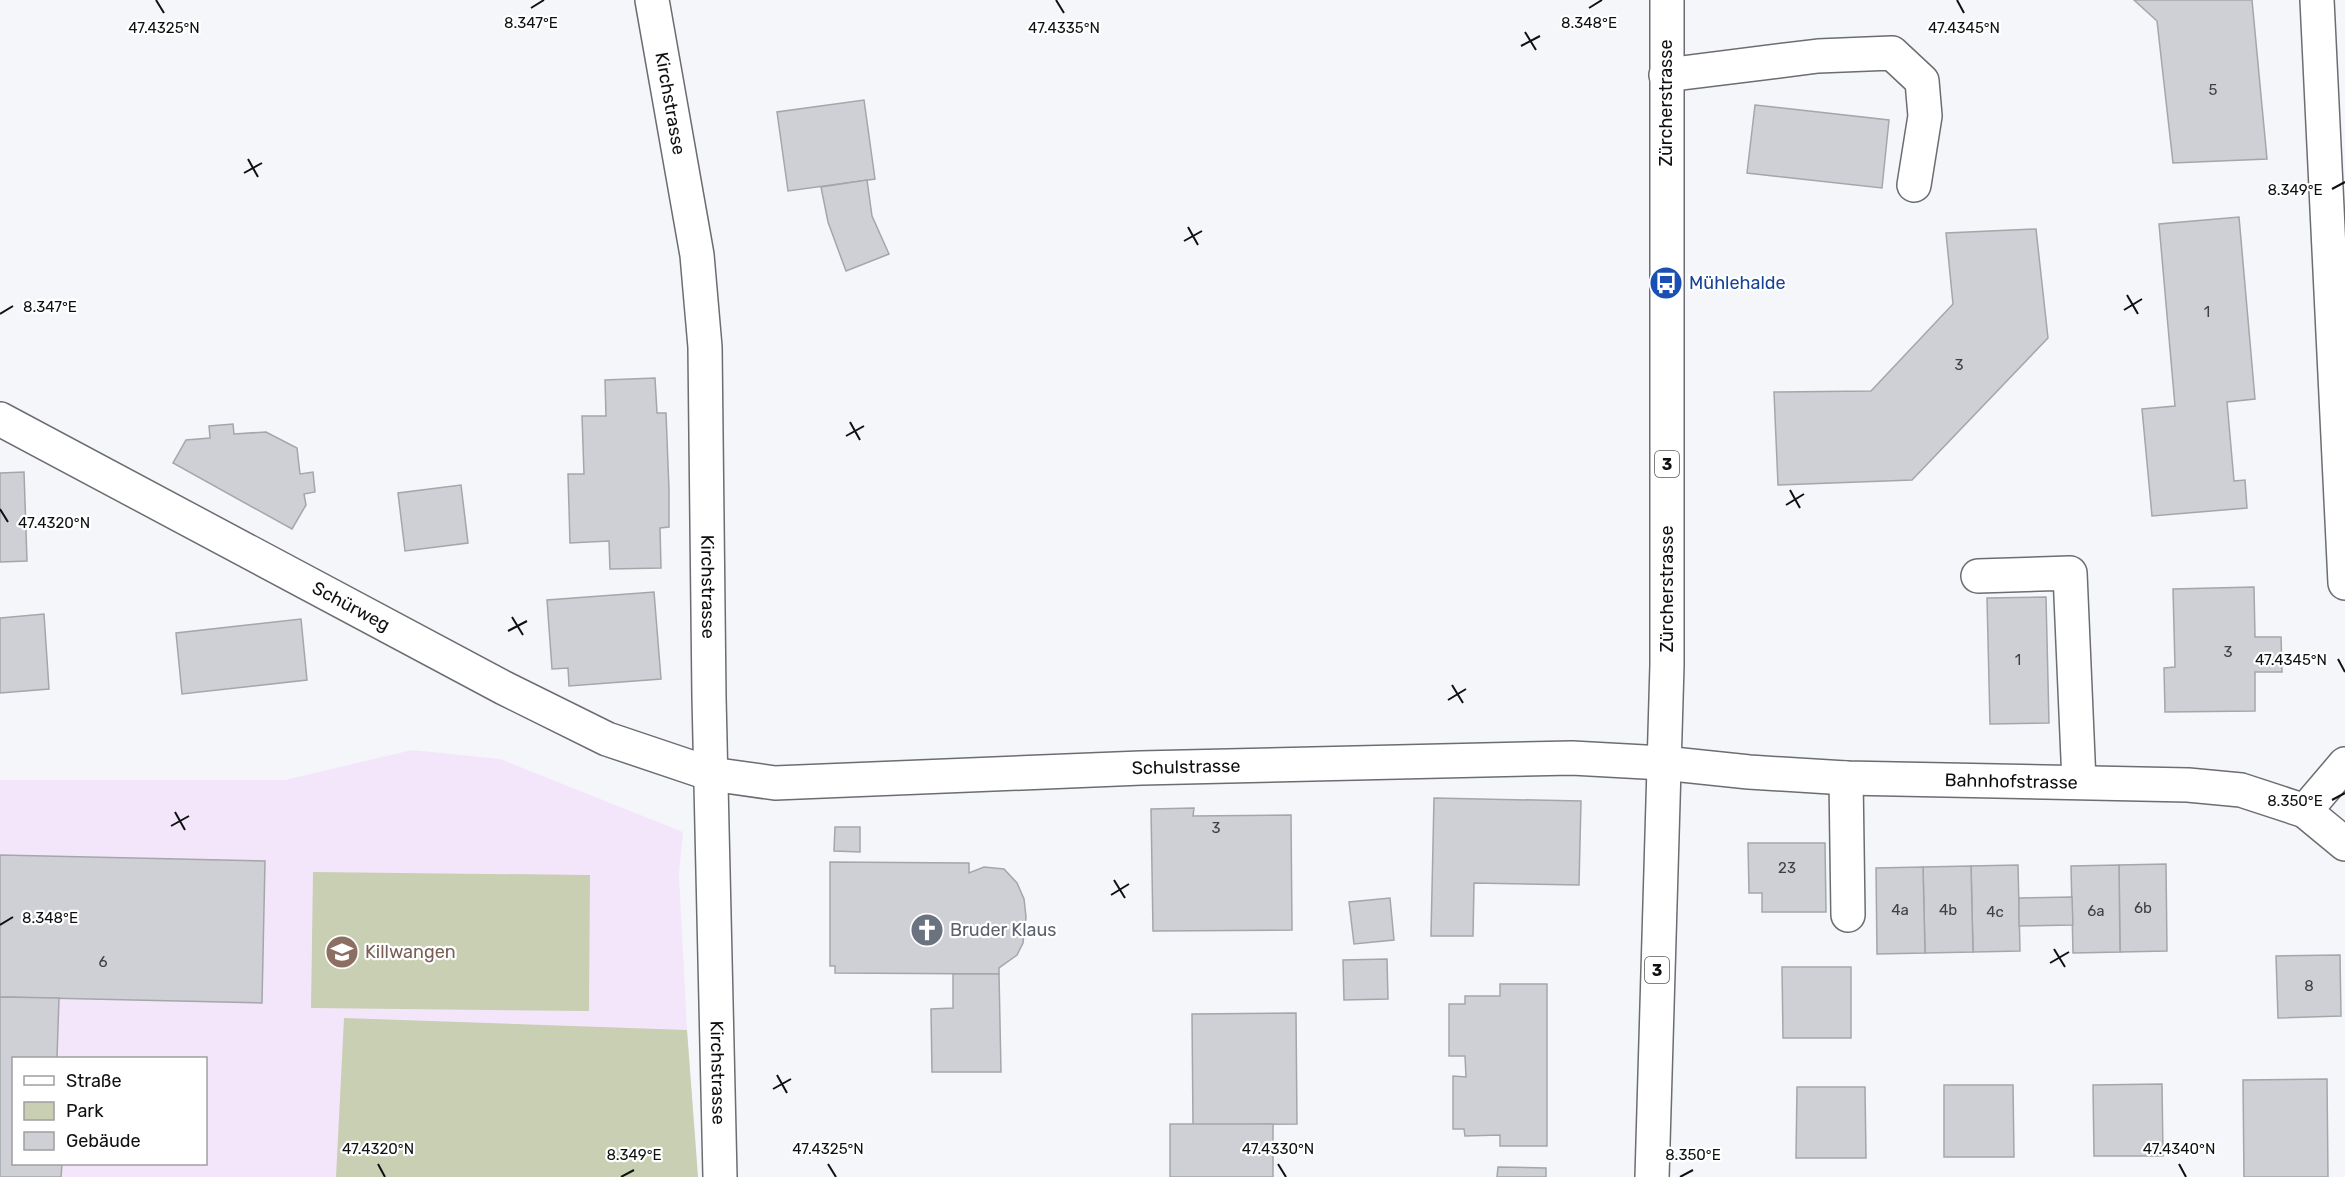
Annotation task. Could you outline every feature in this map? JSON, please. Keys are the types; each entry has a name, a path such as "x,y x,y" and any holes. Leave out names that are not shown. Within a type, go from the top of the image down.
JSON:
{"street":[{"name":"Kirchstrasse","path":"652,0 698,255 705,347 720,1177"},
{"name":"Zürcherstrasse","path":"1653,1177 1666,665 1667,0"},
{"path":"2317,0 2345,583"},
{"path":"1666,75 1818,56 1892,52 1922,81 1925,116 1914,185"},
{"name":"Schürweg","path":"0,419 504,688 607,739 711,774"},
{"path":"1978,576 2070,573 2079,782"},
{"name":"Schulstrasse","path":"711,774 775,783 1141,768 1572,758 1663,763"},
{"name":"Bahnhofstrasse","path":"1663,763 1749,772 1846,778 2188,785 2241,790 2305,811 2345,844"},
{"path":"2305,811 2345,764"},
{"path":"1846,778 1848,915"}],"shaded area":[{"name":"Killwangen","path":"412,750 500,759 683,832 679,874 698,1177 0,1177 0,780 285,780"}],"green space":[{"path":"313,872 590,875 589,1011 311,1008"},
{"path":"344,1018 687,1030 698,1177 336,1177"}],"building":[{"path":"2134,0 2252,0 2267,159 2173,163 2157,21"},
{"path":"864,100 875,179 788,191 777,112"},
{"path":"1755,105 1889,120 1882,188 1747,173"},
{"path":"867,180 872,216 889,254 846,271 828,222 821,187"},
{"path":"2239,217 2255,399 2227,402 2234,481 2245,480 2247,508 2152,516 2142,409 2175,406 2159,224"},
{"path":"2036,229 2048,338 1912,480 1778,485 1774,392 1871,391 1953,304 1946,233"},
{"path":"655,378 657,413 666,413 669,490 669,527 660,528 661,568 610,569 609,541 570,543 568,474 584,474 582,416 606,416 605,380"},
{"path":"233,424 234,434 266,432 297,448 300,474 313,472 315,492 304,494 306,505 292,529 173,463 186,440 210,438 209,426"},
{"path":"24,472 27,561 0,562 0,473"},
{"path":"461,485 468,543 405,551 398,493"},
{"path":"2254,587 2255,637 2281,637 2282,672 2255,672 2255,711 2165,712 2164,668 2175,667 2173,589"},
{"path":"654,592 661,679 569,686 568,668 552,669 547,600"},
{"path":"2046,597 2049,723 1990,724 1987,598"},
{"path":"44,614 49,689 0,693 0,618"},
{"path":"301,619 307,680 182,694 176,633"},
{"path":"1434,798 1581,801 1579,885 1474,883 1473,936 1431,936"},
{"path":"1194,808 1193,816 1291,815 1292,930 1153,931 1151,809"},
{"path":"835,827 860,827 860,852 834,851"},
{"path":"1748,843 1825,843 1826,912 1762,912 1762,893 1749,893"},
{"path":"0,855 265,861 262,1003 0,997"},
{"name":"Bruder Klaus","path":"830,862 969,863 969,873 984,867 1004,869 1017,883 1024,899 1026,917 1023,943 1017,955 999,968 999,974 835,973 835,966 830,966"},
{"path":"2166,864 2167,951 2120,952 2119,865"},
{"path":"2018,865 2020,951 1973,952 1971,866"},
{"path":"2119,865 2120,952 2073,953 2071,866"},
{"path":"1971,866 1973,952 1925,953 1923,867"},
{"path":"1923,867 1925,953 1877,954 1876,868"},
{"path":"2072,897 2073,925 2019,926 2019,898"},
{"path":"1390,898 1394,940 1354,944 1349,902"},
{"path":"2340,955 2341,1016 2278,1018 2276,956"},
{"path":"1387,959 1388,999 1344,1000 1343,960"},
{"path":"1782,967 1851,967 1851,1038 1783,1038"},
{"path":"953,974 999,974 1001,1072 932,1072 931,1009 953,1008"},
{"path":"1500,984 1547,984 1547,1146 1500,1146 1500,1135 1465,1136 1464,1129 1453,1129 1453,1076 1466,1077 1465,1056 1449,1056 1449,1004 1465,1004 1465,996 1500,996"},
{"path":"0,997 59,998 57,1057 12,1057 12,1165 62,1165 61,1177 0,1177"},
{"path":"1296,1013 1297,1124 1193,1125 1192,1014"},
{"path":"2327,1079 2328,1177 2244,1177 2243,1080"},
{"path":"2162,1084 2163,1156 2094,1156 2093,1085"},
{"path":"1944,1085 2013,1085 2014,1157 1944,1157"},
{"path":"1797,1087 1865,1087 1866,1158 1796,1158"},
{"path":"1170,1124 1273,1124 1273,1177 1170,1177"},
{"path":"1498,1167 1546,1168 1546,1177 1497,1177"}],"place":[{"name":"Mühlehalde","path":"1666,283"},
{"name":"Bruder Klaus","path":"927,930"},
{"name":"Killwangen","path":"342,952"}]}
